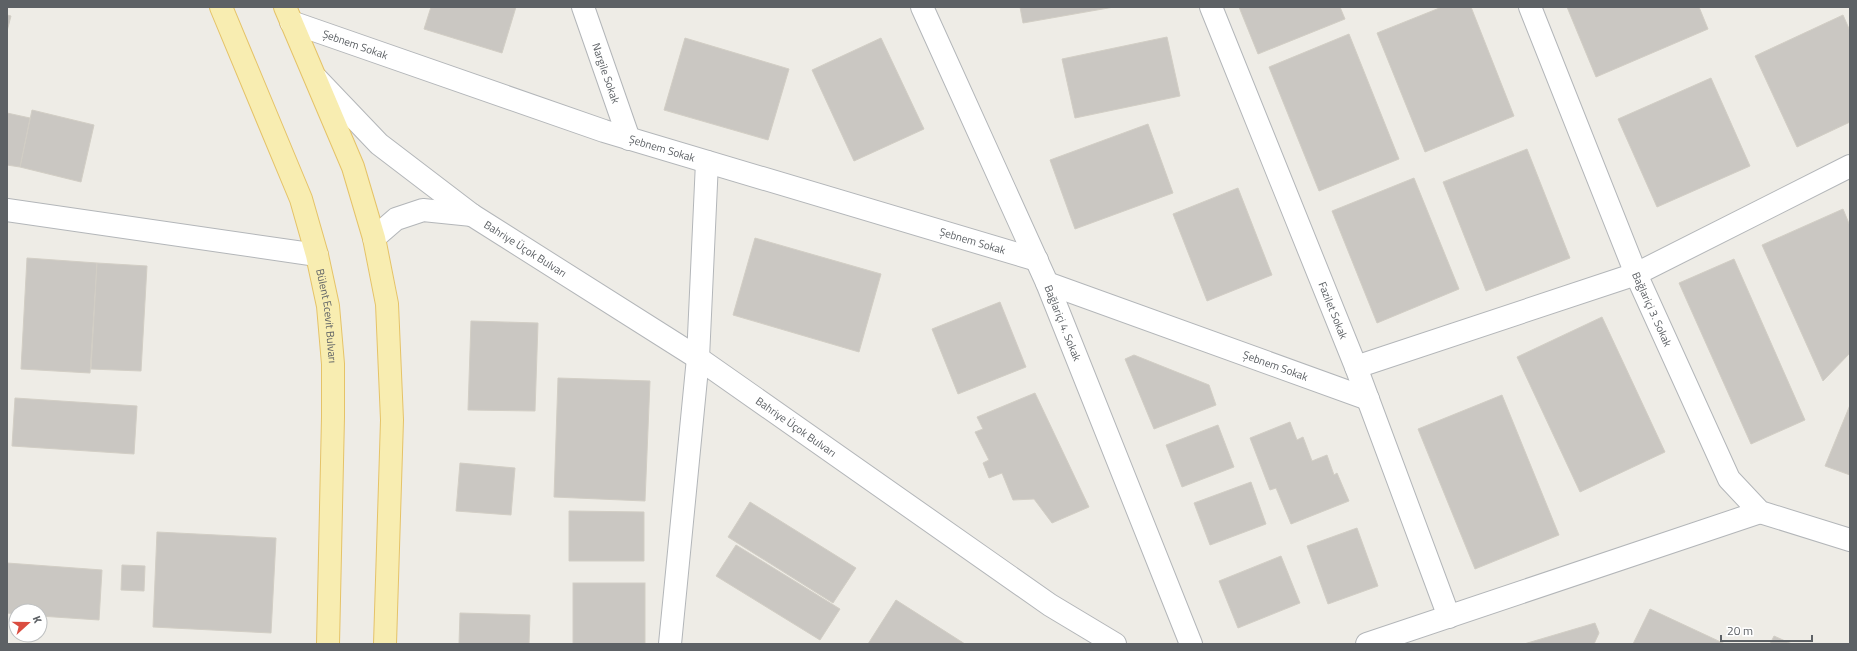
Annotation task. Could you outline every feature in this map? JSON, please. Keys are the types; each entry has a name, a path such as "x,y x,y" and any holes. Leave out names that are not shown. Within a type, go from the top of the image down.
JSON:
{"main road":[{"name":"Bülent Ecevit Bulvarı","path":"221,7 301,199 317,255 328,306 333,364 328,644"},
{"path":"288,14 353,167 374,238 388,304 392,420 385,644"}],"street":[{"name":"Nargile Sokak","path":"583,7 629,139"},
{"name":"Bağlariçi 4. Sokak","path":"922,7 1047,283 1191,644"},
{"name":"Fazilet Sokak","path":"1211,7 1356,367 1449,617"},
{"name":"Bağlariçi 3. Sokak","path":"1530,7 1636,274 1729,480 1760,512 1850,540"},
{"name":"Şebnem Sokak","path":"288,14 629,139 1037,260"},
{"name":"Bahriye Üçok Bulvarı","path":"317,80 379,144 472,215 698,358 1050,605 1115,644"},
{"path":"670,644 698,358 707,162"},
{"path":"1356,367 1636,274 1850,166"},
{"path":"7,210 317,255"},
{"name":"Bahriye Üçok Bulvarı","path":"374,238 396,219 423,210 472,215"},
{"name":"Şebnem Sokak","path":"1047,283 1368,399"},
{"path":"1367,644 1760,512"}],"building":[{"path":"431,7 516,7 502,53 424,29"},
{"path":"1020,7 1114,7 1023,23"},
{"path":"1239,7 1340,7 1345,19 1258,54"},
{"path":"1442,7 1471,7 1514,116 1425,152 1377,33"},
{"path":"1567,7 1699,7 1708,29 1596,77"},
{"path":"7,15 11,16 7,31"},
{"path":"1843,15 1850,31 1850,122 1797,147 1755,56"},
{"path":"1349,34 1399,159 1319,191 1269,67"},
{"path":"1167,37 1180,96 1075,118 1062,59"},
{"path":"685,38 789,69 768,140 664,110"},
{"path":"881,38 924,129 854,161 812,70"},
{"path":"1711,78 1750,166 1657,207 1618,119"},
{"path":"32,110 94,125 81,182 20,167"},
{"path":"7,113 30,118 20,167 7,165"},
{"path":"1148,124 1173,193 1075,229 1050,160"},
{"path":"1527,149 1570,258 1486,291 1443,182"},
{"path":"1414,178 1459,289 1377,323 1332,211"},
{"path":"1238,188 1272,275 1207,301 1173,214"},
{"path":"1843,209 1850,226 1850,353 1823,381 1762,245"},
{"path":"755,238 881,274 859,352 733,315"},
{"path":"27,258 97,263 90,373 21,369"},
{"path":"1734,259 1805,420 1751,444 1679,283"},
{"path":"97,263 147,266 141,371 91,369"},
{"path":"1000,302 1026,367 958,394 932,329"},
{"path":"1602,317 1665,452 1580,492 1517,357"},
{"path":"471,321 538,323 535,411 468,410"},
{"path":"1134,355 1209,385 1216,405 1154,429 1125,359"},
{"path":"558,378 650,381 645,501 554,497"},
{"path":"1035,393 1089,507 1052,523 1034,499 1013,500 1002,473 989,478 983,463 989,460 975,432 983,429 977,417"},
{"path":"1502,395 1559,535 1475,569 1418,429"},
{"path":"15,398 137,406 134,454 12,446"},
{"path":"1850,405 1850,475 1825,466"},
{"path":"1290,422 1297,440 1303,437 1312,461 1327,455 1334,475 1337,473 1349,501 1291,524 1276,488 1270,490 1250,438"},
{"path":"1218,425 1234,467 1182,487 1166,445"},
{"path":"460,463 515,468 511,515 456,511"},
{"path":"1251,482 1266,524 1210,545 1194,503"},
{"path":"750,502 856,568 833,603 728,537"},
{"path":"569,511 644,512 644,561 569,561"},
{"path":"1357,528 1378,586 1328,604 1307,546"},
{"path":"157,532 276,538 271,633 153,627"},
{"path":"736,545 840,609 820,640 716,576"},
{"path":"1281,556 1300,603 1238,628 1219,581"},
{"path":"7,563 102,570 99,620 48,617 48,603 8,603 7,613"},
{"path":"122,565 145,566 144,591 121,590"},
{"path":"573,583 645,583 645,644 573,644"},
{"path":"896,600 965,644 868,644"},
{"path":"1650,609 1725,644 1633,644"},
{"path":"460,613 530,615 529,644 459,644"},
{"path":"1595,623 1599,633 1594,644 1524,644"},
{"path":"1774,636 1792,644 1770,644"}]}
